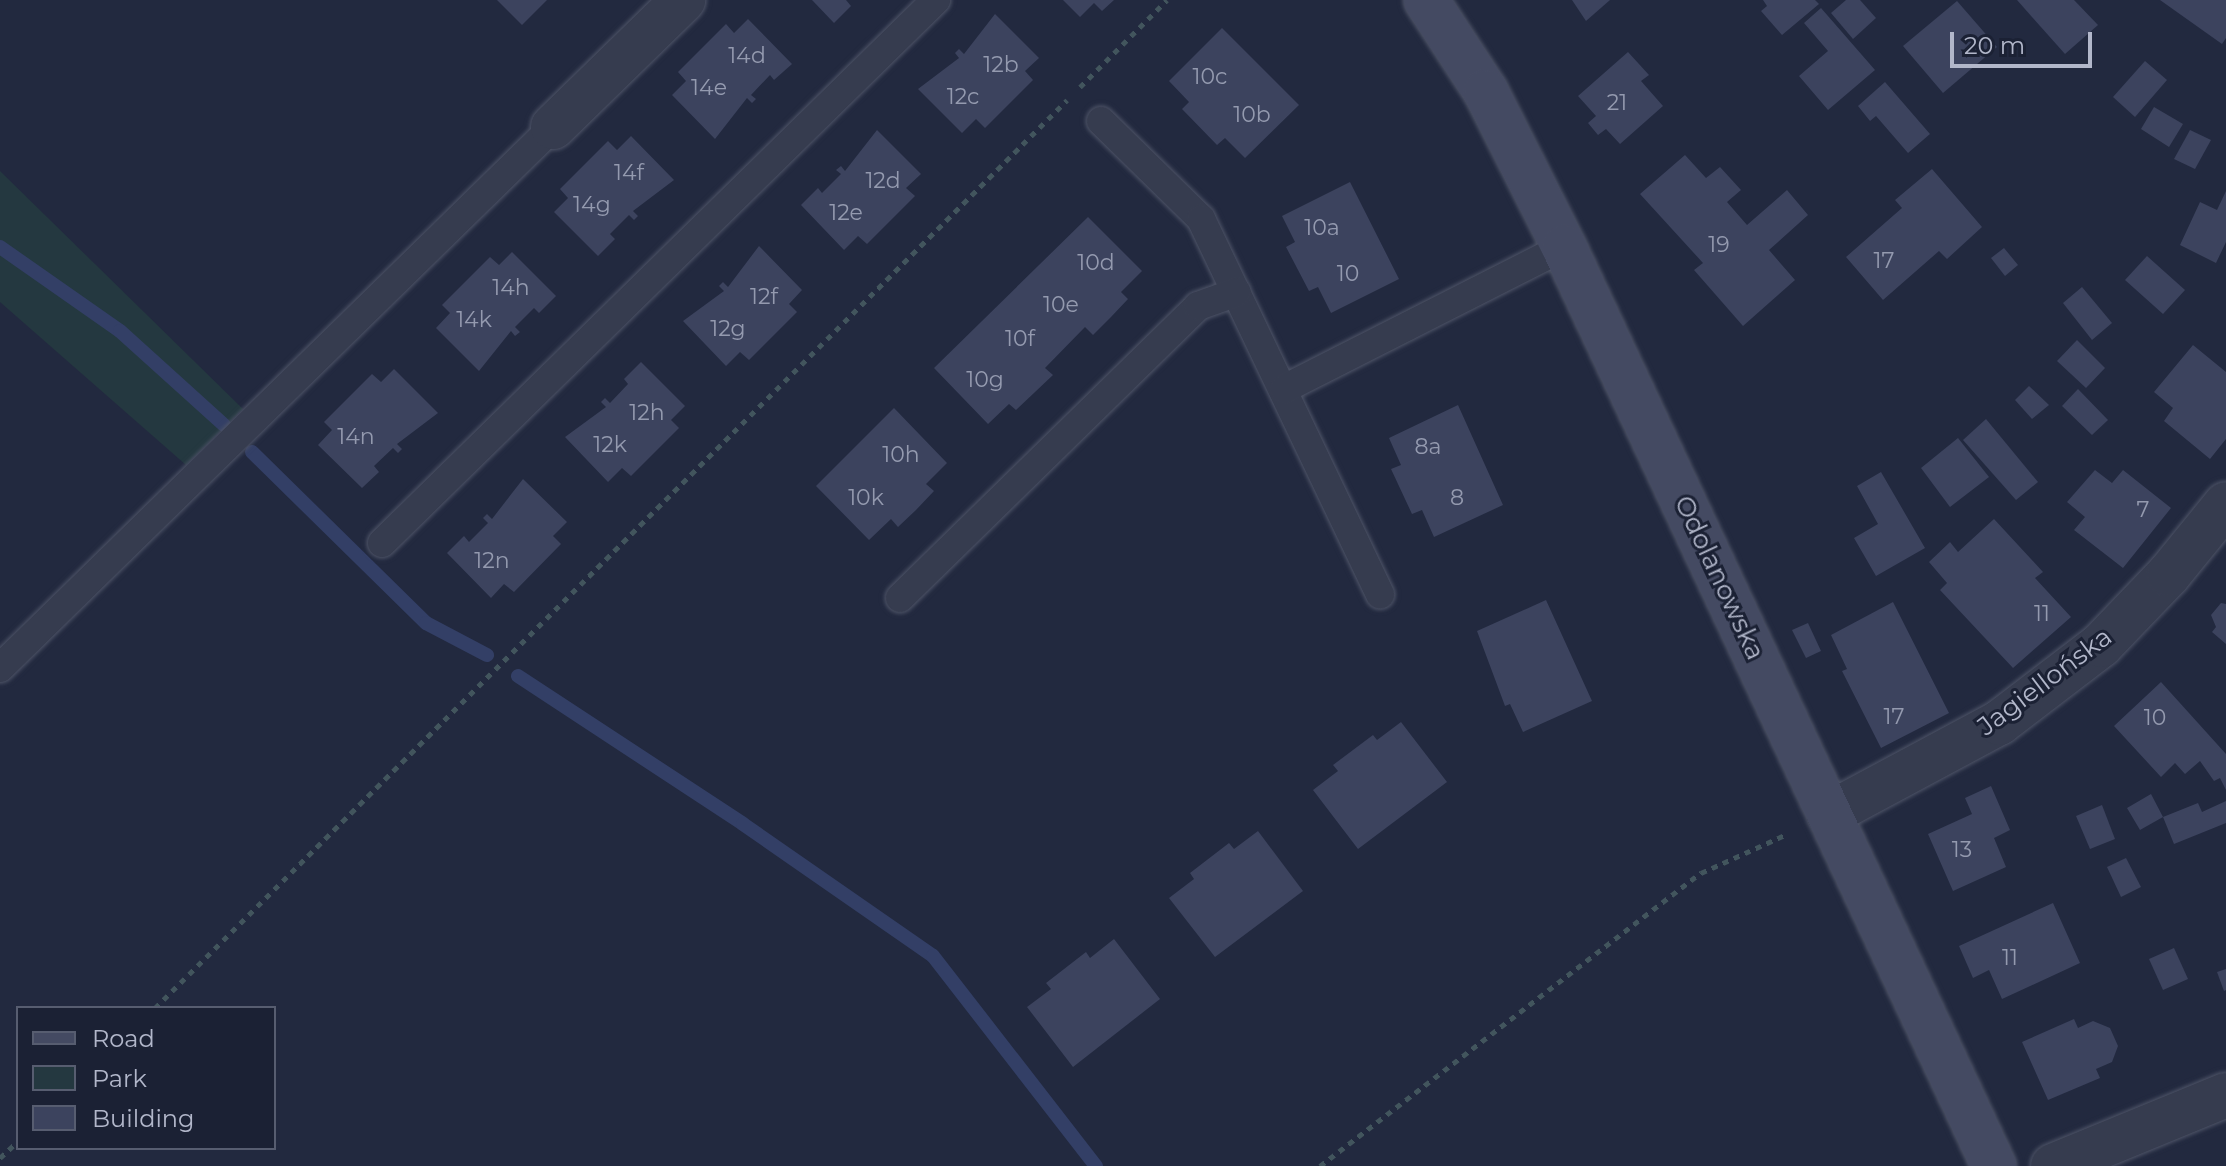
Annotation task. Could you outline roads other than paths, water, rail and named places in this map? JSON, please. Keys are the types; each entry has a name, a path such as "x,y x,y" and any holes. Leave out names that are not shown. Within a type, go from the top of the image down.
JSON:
{"street":[{"path":"553,127 683,0"},
{"name":"Odolanowska","path":"1426,0 1486,92 1564,247 1994,1166"},
{"name":"Jagiellońska","path":"1829,814 1999,723 2101,645 2169,574 2226,504"},
{"path":"2053,1166 2226,1095"}],"lane":[{"path":"382,543 936,0"},
{"path":"1101,121 1201,219 1380,594"},
{"path":"0,668 553,127"},
{"path":"1284,389 1564,247"},
{"path":"900,598 1198,306 1237,292"}],"waterway":[{"path":"0,247 120,331 224,425"},
{"path":"252,452 426,623 487,655"},
{"path":"518,676 743,824 933,956 1096,1166"}]}
